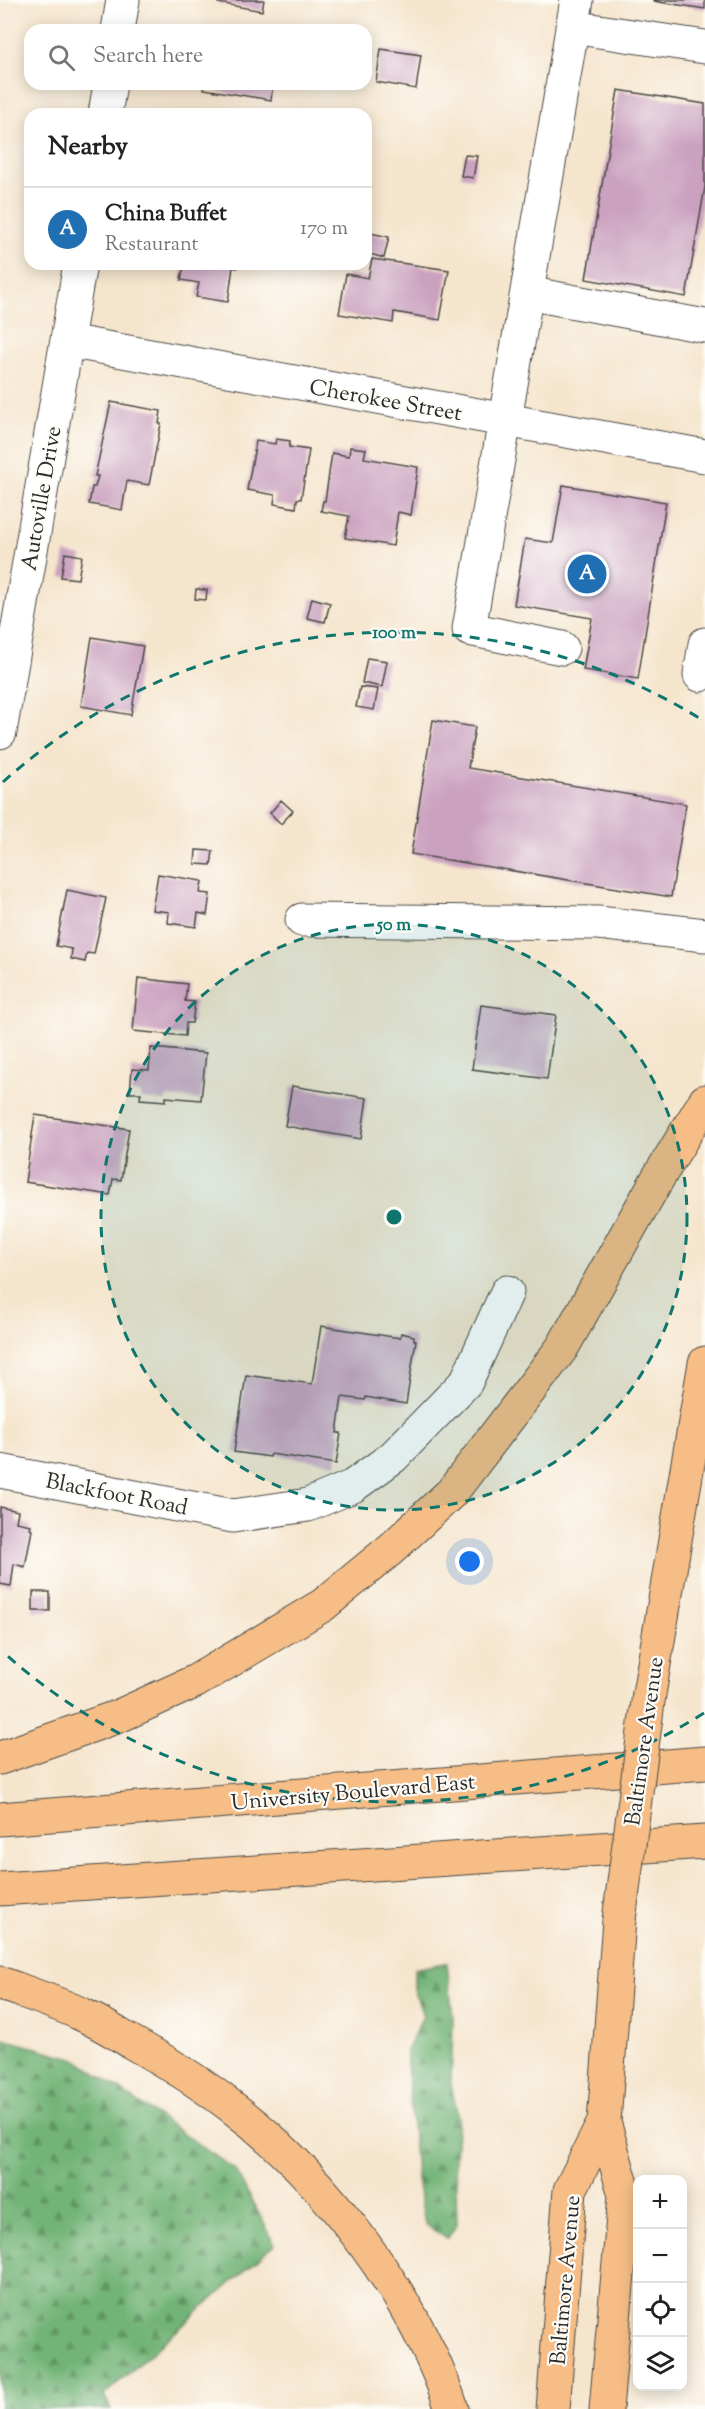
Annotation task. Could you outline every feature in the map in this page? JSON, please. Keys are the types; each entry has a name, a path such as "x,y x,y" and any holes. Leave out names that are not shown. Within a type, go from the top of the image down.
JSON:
{"main road":[{"path":"0,1758 119,1716 196,1681 323,1605 391,1549 452,1492 562,1348 658,1178 705,1101"},
{"name":"Baltimore Avenue","path":"606,2409 626,2195 604,2122 619,1920 649,1694 699,1417 705,1363"},
{"path":"236,1801 543,1760 705,1745"},
{"name":"University Boulevard East","path":"0,1819 705,1763"},
{"path":"0,1889 705,1842"},
{"path":"0,1983 82,2014 164,2061 233,2108 293,2161 351,2227 398,2294 443,2381 452,2409"},
{"name":"Baltimore Avenue","path":"553,2409 570,2190 604,2122"}],"street":[{"path":"119,24 123,0"},
{"path":"562,648 469,629 575,14 705,46"},
{"path":"106,108 109,90"},
{"name":"Autoville Drive","path":"0,732 79,270"},
{"path":"527,293 703,316"},
{"name":"Cherokee Street","path":"68,341 705,456"},
{"path":"302,920 598,923 705,935"},
{"name":"Blackfoot Road","path":"0,1471 233,1516 308,1505 353,1486 393,1457 466,1382 507,1292"}],"green space":[{"path":"447,1963 453,2017 451,2085 458,2117 455,2158 457,2224 447,2239 425,2224 416,2174 406,2051 423,2016 414,1989 414,1969"},
{"path":"0,2038 76,2059 235,2170 275,2244 104,2395 111,2409 0,2409"}],"building":[{"path":"219,0 264,0 262,11 218,3"},
{"path":"705,0 705,9 653,1"},
{"path":"381,49 421,55 416,89 376,82"},
{"path":"210,90 272,90 271,100"},
{"path":"618,90 705,104 705,187 686,297 586,279"},
{"path":"465,155 477,156 473,178 461,176"},
{"path":"372,233 389,237 384,258 372,255"},
{"path":"372,259 449,270 440,320 394,312 393,323 339,314 346,274 368,278 370,270 372,270"},
{"path":"183,270 233,270 228,302 196,297 199,283 181,280"},
{"path":"111,402 161,411 159,423 161,424 149,485 127,481 122,510 89,504 92,487 95,487 98,476 95,476"},
{"path":"276,439 290,441 289,447 309,450 301,499 297,499 296,508 274,504 275,495 247,490 256,441 275,444"},
{"path":"350,447 366,449 364,458 418,467 411,515 398,512 393,546 345,538 349,516 321,511 323,501 325,501 332,453 349,456"},
{"path":"563,485 666,502 638,679 583,670 592,618 514,605 525,539 553,543"},
{"path":"65,553 82,556 78,579 61,577"},
{"path":"196,589 207,590 206,600 195,599"},
{"path":"312,598 330,603 325,622 307,618"},
{"path":"92,637 143,646 131,715 81,706"},
{"path":"367,658 387,661 382,687 362,683"},
{"path":"360,687 378,689 374,710 356,707"},
{"path":"433,720 475,727 468,768 686,804 671,897 411,854"},
{"path":"281,800 293,811 281,824 270,813"},
{"path":"196,850 213,851 211,865 195,864"},
{"path":"158,874 202,881 200,893 210,894 207,915 198,913 196,927 168,923 169,912 152,910"},
{"path":"67,890 106,898 94,954 87,953 85,962 71,959 72,949 56,946"},
{"path":"138,978 187,984 185,1001 195,1002 192,1023 186,1023 185,1036 133,1031"},
{"path":"481,1005 556,1015 547,1079 472,1069"},
{"path":"151,1048 206,1053 201,1100 166,1097 166,1101 140,1099 141,1093 130,1093 132,1069 149,1070"},
{"path":"292,1086 367,1098 361,1139 285,1126"},
{"path":"35,1115 129,1129 121,1180 113,1179 110,1195 25,1182"},
{"path":"321,1326 400,1338 401,1333 414,1336 416,1340 406,1404 366,1397 365,1400 342,1397 337,1433 341,1433 336,1464 271,1454 270,1457 234,1452 246,1375 312,1384"},
{"path":"0,1507 18,1511 16,1522 31,1525 32,1530 25,1567 14,1564 11,1586 0,1584"},
{"path":"33,1592 50,1592 50,1611 33,1611"}],"place":[{"name":"China Buffet","path":"587,574"}]}
